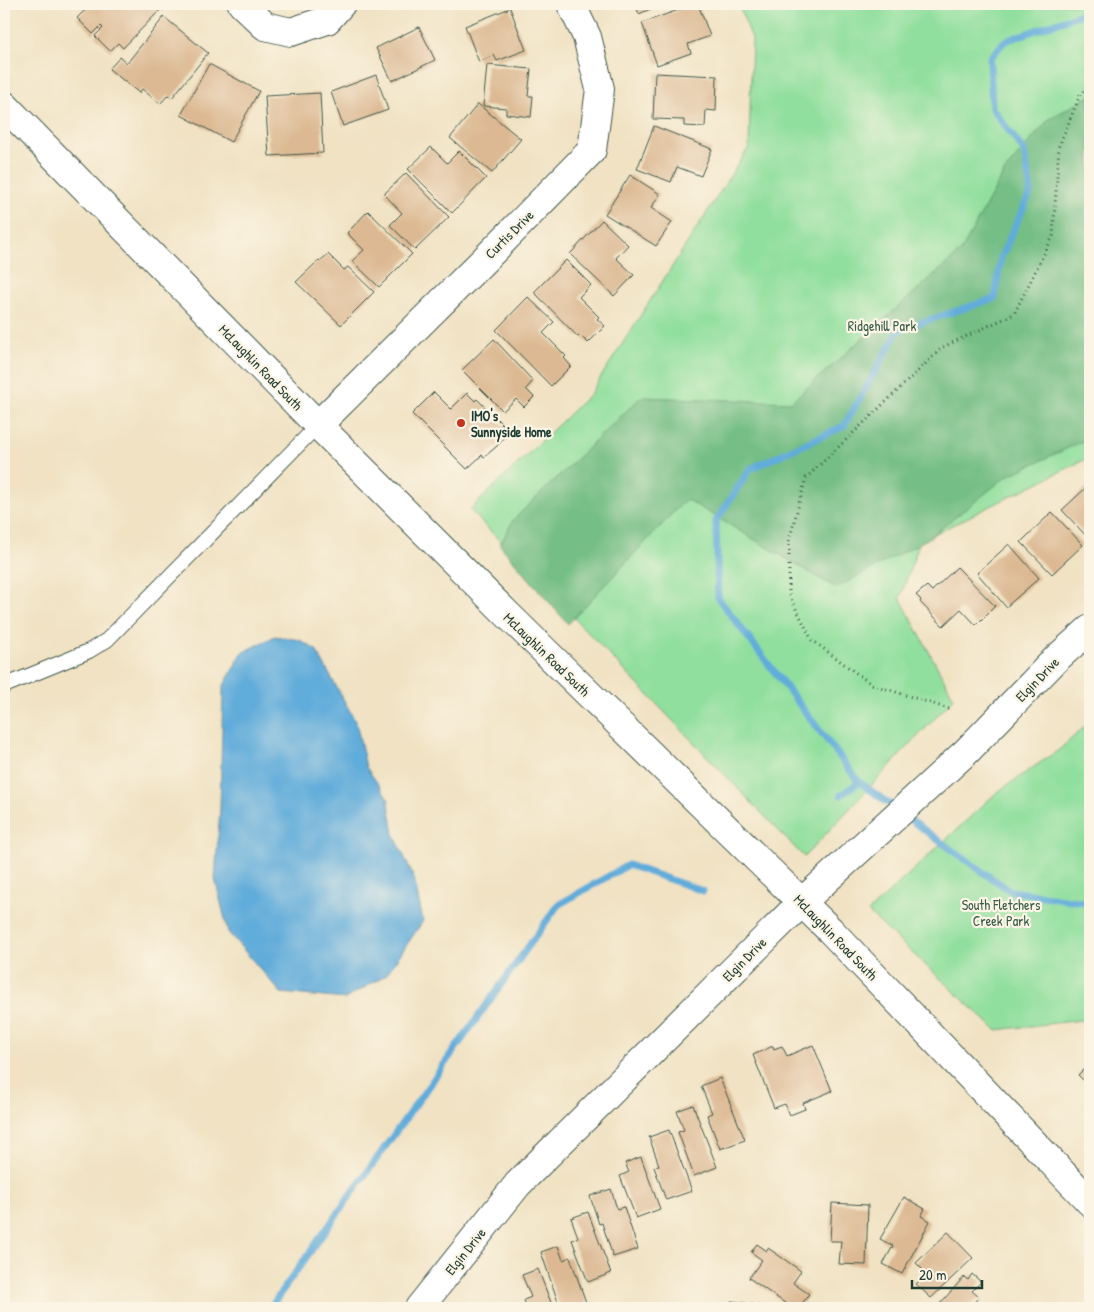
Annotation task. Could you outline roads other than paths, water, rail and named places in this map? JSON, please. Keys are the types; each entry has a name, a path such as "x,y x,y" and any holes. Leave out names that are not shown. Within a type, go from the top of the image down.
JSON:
{"street":[{"path":"242,4 265,26 291,32 327,20 341,4"},
{"name":"Curtis Drive","path":"318,425 592,150 600,90 588,37 571,4"},
{"name":"McLaughlin Road South","path":"4,105 508,616 802,902 1090,1202"},
{"name":"Elgin Drive","path":"419,1308 518,1184 802,902 967,752 1056,659 1090,630"}],"lane":[{"path":"4,686 89,651 108,640 318,425"}],"water":[{"path":"275,636 300,640 316,650 356,722 366,767 388,798 394,834 414,878 423,921 386,975 345,999 281,993 228,932 215,879 220,808 223,687 242,653"}],"waterway":[{"path":"895,808 859,782 718,598 716,521 750,469 844,426 899,330 995,298 1001,257 1031,191 1024,151 992,108 990,58 1005,41 1090,11"},
{"path":"841,795 859,782"},
{"path":"905,816 1011,891 1090,903"},
{"path":"270,1308 558,905 628,865 703,891"}],"place":[{"name":"IMO's Sunnyside Home","path":"461,423"}],"park label":[{"name":"Ridgehill Park","path":"882,325"},
{"name":"South Fletchers Creek Park","path":"1001,912"}]}
